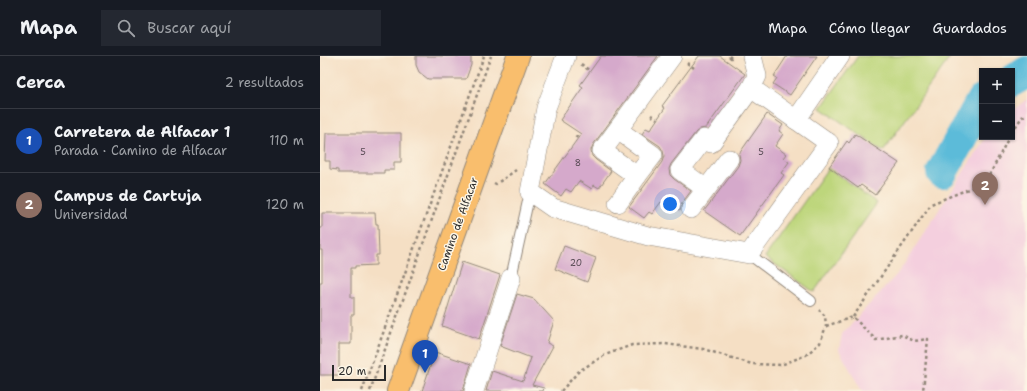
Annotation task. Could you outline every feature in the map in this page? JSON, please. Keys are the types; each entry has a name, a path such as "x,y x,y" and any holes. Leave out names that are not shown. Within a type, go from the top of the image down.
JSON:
{"main road":[{"name":"Camino de Alfacar","path":"398,391 518,56"}],"street":[{"path":"566,56 546,108 530,192 553,208 648,236 749,254 829,143 751,88"},
{"path":"637,176 602,151 672,56"},
{"path":"706,190 680,170 707,141 751,88 757,76 752,56"},
{"path":"796,120 840,56"},
{"path":"618,130 653,155 618,203"},
{"path":"691,209 730,159"},
{"path":"474,391 511,278"}],"lane":[{"path":"511,278 530,192"},
{"path":"749,254 811,301"}],"path":[{"path":"362,391 484,56"},
{"path":"370,391 491,56"},
{"path":"729,56 731,58 732,56"},
{"path":"1015,128 1022,117 1027,115"},
{"path":"826,326 853,317 931,204 986,182 1007,140"},
{"path":"493,181 496,184 516,170"},
{"path":"561,391 579,371 605,355 632,345 665,344 703,349 752,364 781,365 806,355 820,343 826,326 825,316 811,301"},
{"path":"853,317 876,340 902,336 914,341 928,339 923,391"}],"shaded area":[{"path":"1027,99 1027,391 862,391 839,350 842,334 899,272 984,140 1015,140 1015,109"}],"green space":[{"path":"858,56 951,56 883,151 821,108"},
{"path":"828,168 877,203 814,292 765,257"}],"building":[{"path":"416,56 471,56 471,65 466,79 428,79 419,72 416,65"},
{"path":"601,56 658,56 593,145 591,150 592,156 611,171 599,188 594,185 592,189 579,181 571,192 566,189 561,196 545,184 581,134 560,120 583,87 580,85"},
{"path":"699,56 720,56 745,74 706,128 700,129 696,132 671,164 669,169 670,175 691,191 682,203 680,211 676,208 673,211 661,202 652,214 649,212 644,218 629,207 662,162 664,156 660,146 642,134 646,128 650,130 665,108 662,106"},
{"path":"787,56 817,56 790,95 773,84 777,78 774,76"},
{"path":"767,114 783,125 779,131 783,134 775,146 786,154 783,158 789,162 781,173 784,175 740,236 704,211 738,166 740,160 739,154"},
{"path":"326,133 401,133 401,162 394,162 394,170 384,170 384,173 338,173 338,170 330,169 330,161 325,161"},
{"path":"855,134 899,163 875,195 861,185 858,188 829,167 847,141 849,143"},
{"path":"322,213 375,213 376,224 378,224 379,255 376,255 376,265 355,266 355,268 351,268 351,297 354,297 354,315 351,315 351,344 339,344 339,375 320,375 320,282 322,282 322,250 320,250 320,228 322,228"},
{"path":"564,246 596,258 587,282 555,269"},
{"path":"462,262 500,275 479,339 442,326"},
{"path":"517,294 534,299 554,321 547,343 553,346 532,385 544,388 543,391 486,391 492,371 523,381 531,358 500,346"},
{"path":"435,352 471,364 463,391 422,391"}],"waterway":[{"path":"1015,79 1027,72"},
{"path":"942,172 980,104"}],"place":[{"name":"Campus de Cartuja","path":"985,205"},
{"name":"Carretera de Alfacar 1","path":"425,373"}]}
